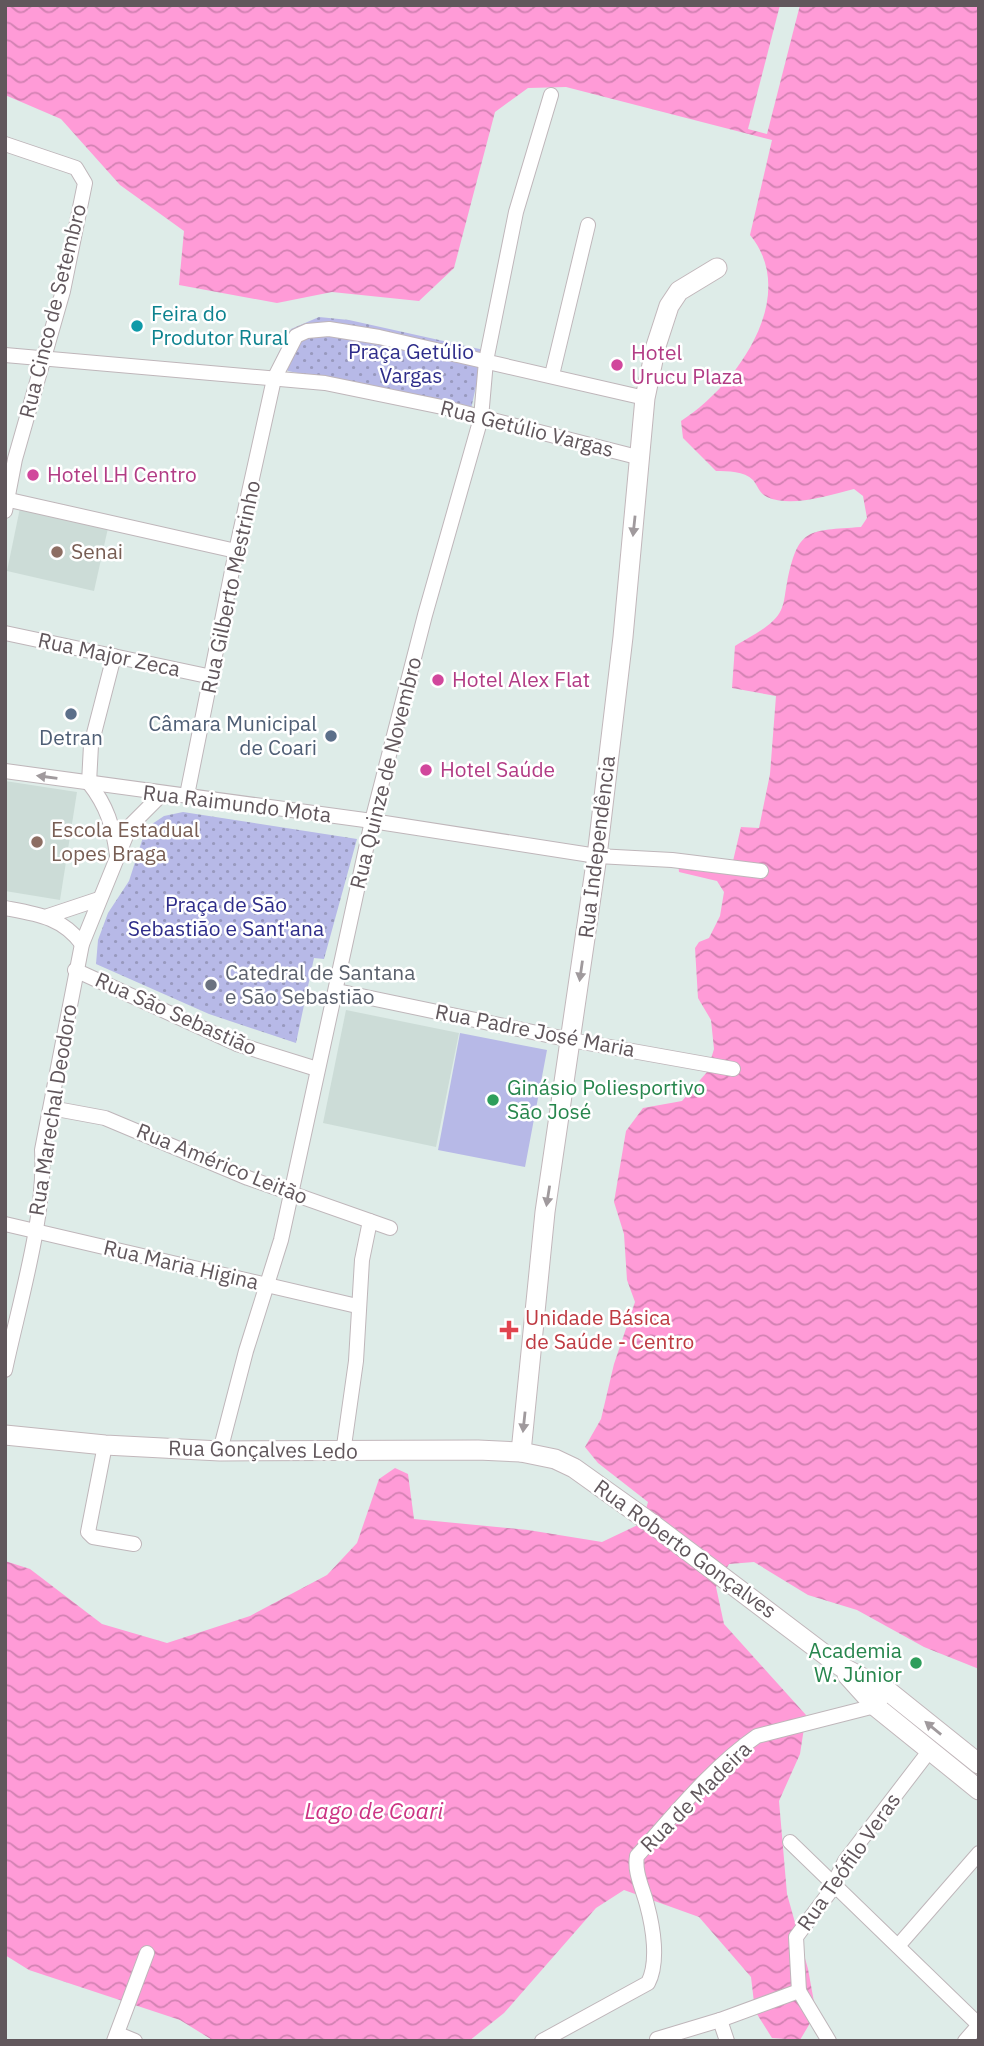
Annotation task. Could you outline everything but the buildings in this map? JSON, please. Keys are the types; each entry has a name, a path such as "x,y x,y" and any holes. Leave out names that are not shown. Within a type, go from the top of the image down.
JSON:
{"main road":[{"name":"Rua Independência","path":"521,1452 545,1212 597,856 641,458 645,398 656,346 669,306 680,291 718,268"},
{"name":"Rua Gonçalves Ledo","path":"5,1435 105,1445 220,1451 521,1452"},
{"name":"Rua Roberto Gonçalves","path":"521,1452 555,1459 575,1468 721,1574 840,1666 888,1691 979,1764"},
{"name":"Rua Roberto Gonçalves","path":"840,1666 875,1706 979,1790"}],"street":[{"name":"Rua Quinze de Novembro","path":"220,1451 290,1194 337,991 372,821 425,615 481,418 486,361 516,212 551,95"},
{"name":"Rua Cinco de Setembro","path":"5,144 76,168 85,183 63,291 15,459 6,503"},
{"path":"552,375 588,225"},
{"path":"274,379 296,336 307,331 328,329 379,337 645,398"},
{"name":"Rua Getúlio Vargas","path":"5,355 325,383 641,458"},
{"name":"Rua Gilberto Mestrinho","path":"187,795 274,379"},
{"path":"6,503 236,551"},
{"name":"Rua Major Zeca","path":"5,633 212,677"},
{"path":"114,656 91,745 89,783 106,807 114,829 117,855"},
{"name":"Rua Raimundo Mota","path":"5,771 372,821 597,856 672,860 761,871"},
{"name":"Rua Marechal Deodoro","path":"5,1370 34,1230 43,1172 42,1150 82,944 130,826 162,794"},
{"path":"48,916 99,899"},
{"path":"5,908 48,916 71,929 82,944"},
{"name":"Rua São Sebastião","path":"75,970 237,1044 317,1069"},
{"name":"Rua Padre José Maria","path":"337,991 571,1040 733,1069"},
{"name":"Rua Américo Leitão","path":"51,1108 105,1118 290,1194 390,1228"},
{"path":"343,1453 356,1361 357,1306 362,1260 370,1221"},
{"name":"Rua Maria Higina","path":"5,1224 357,1306"},
{"path":"105,1445 88,1532 93,1537 134,1544"},
{"path":"875,1706 888,1691"},
{"name":"Rua de Madeira","path":"542,2041 648,1983 654,1967 653,1954 648,1908 635,1864 637,1856 724,1765 757,1736 875,1706"},
{"name":"Rua Teófilo Veras","path":"829,2041 799,1990 796,1937 834,1883 845,1861 930,1750"},
{"path":"790,1842 979,2025 965,2041"},
{"path":"898,1946 979,1853"},
{"path":"135,2041 116,2037 147,1953"},
{"path":"657,2039 720,2020 799,1990"},
{"path":"720,2020 727,2041"}],"shaded area":[{"name":"Senai","path":"20,508 108,528 94,591 7,571"},
{"name":"Escola Estadual Lopes Braga","path":"5,781 77,792 60,900 5,891"},
{"path":"346,1010 459,1033 436,1147 323,1123"}],"green space":[{"name":"Praça Getúlio Vargas","path":"319,317 349,320 484,350 471,409 288,371 276,358 291,329"},
{"name":"Praça de São Sebastião e Sant'ana","path":"183,812 357,839 324,959 314,958 296,1043 209,1014 96,964 98,940 108,913 129,881 146,828 164,816"},
{"name":"Ginásio Poliesportivo São José","path":"460,1033 547,1050 525,1167 438,1150"}],"water":[{"name":"Lago de Coari","path":"5,5 979,5 979,1669 924,1647 857,1610 808,1595 754,1562 729,1564 716,1587 724,1624 806,1715 800,1754 779,1801 787,1894 808,1969 816,2013 800,2040 772,2038 755,2011 751,1977 699,1917 624,1890 596,1908 504,2013 469,2041 214,2041 180,2020 29,1970 5,1955 5,1561 30,1569 102,1624 167,1643 250,1616 327,1575 357,1543 379,1479 395,1468 408,1474 414,1519 528,1530 602,1542 642,1523 648,1502 598,1463 585,1447 601,1419 614,1364 635,1302 627,1280 624,1234 614,1202 626,1131 643,1108 682,1101 707,1072 714,1049 711,1020 698,998 695,948 699,942 709,938 720,916 724,892 717,881 679,872 678,862 733,861 741,827 759,828 770,774 776,696 732,688 735,646 761,631 778,616 791,565 801,542 817,532 861,527 867,518 863,496 854,489 799,501 777,500 764,495 753,480 745,475 716,471 683,438 681,421 702,406 740,364 755,338 765,312 768,285 764,259 750,235 772,140 566,87 528,88 495,112 454,268 419,301 332,292 277,303 179,285 184,231 120,185 61,119 5,95"}],"pier":[{"path":"780,5 800,5 767,134 748,129"}],"place":[{"name":"Feira do Produtor Rural","path":"137,326"},
{"name":"Hotel Urucu Plaza","path":"617,365"},
{"name":"Hotel LH Centro","path":"33,475"},
{"name":"Senai","path":"57,552"},
{"name":"Hotel Alex Flat","path":"438,680"},
{"name":"Detran","path":"71,714"},
{"name":"Câmara Municipal de Coari","path":"331,736"},
{"name":"Hotel Saúde","path":"426,770"},
{"name":"Escola Estadual Lopes Braga","path":"37,842"},
{"name":"Catedral de Santana e São Sebastião","path":"211,985"},
{"name":"Ginásio Poliesportivo São José","path":"493,1100"},
{"name":"Unidade Básica de Saúde - Centro","path":"509,1330"},
{"name":"Academia W. Júnior","path":"916,1663"}]}
